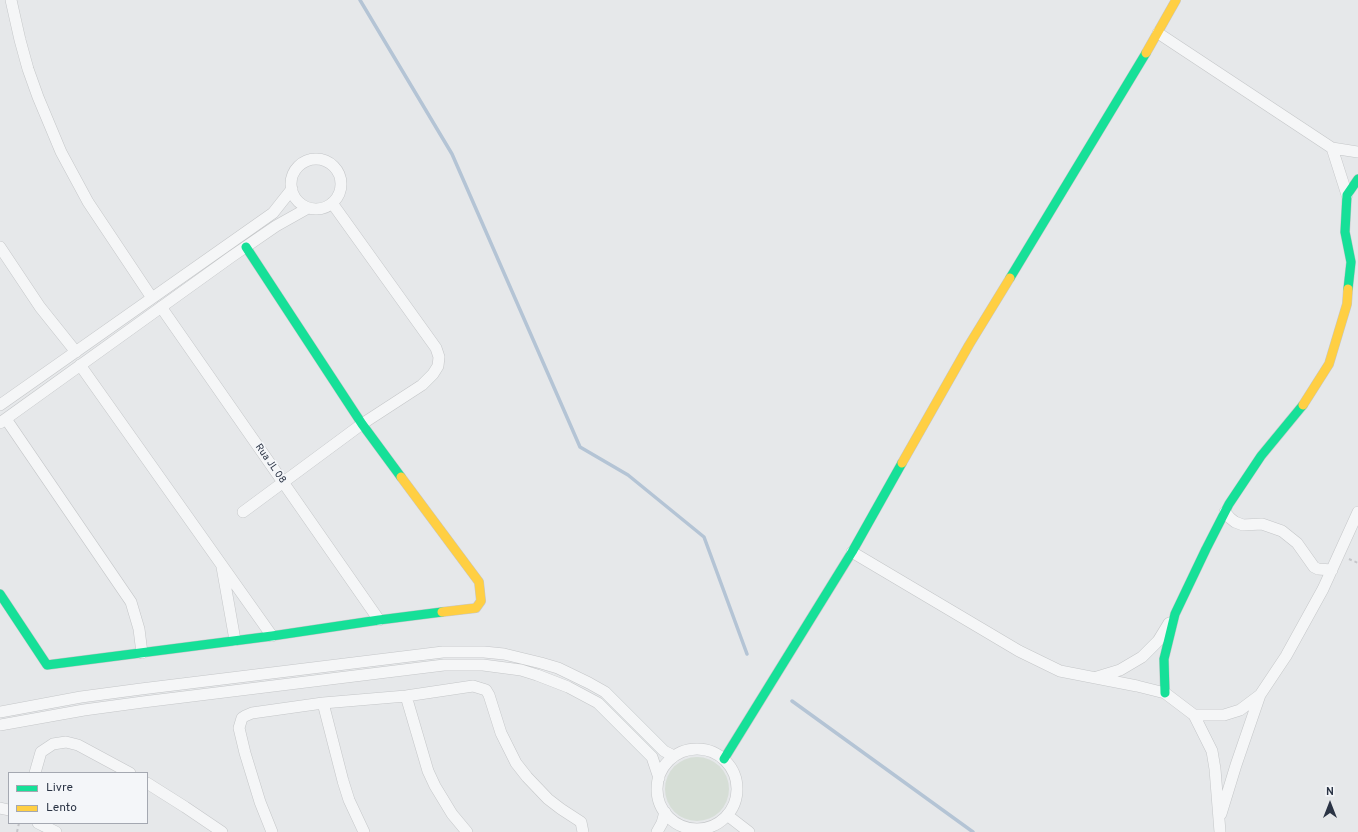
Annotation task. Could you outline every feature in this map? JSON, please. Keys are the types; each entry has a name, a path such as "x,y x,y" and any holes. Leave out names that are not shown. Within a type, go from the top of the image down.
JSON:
{"street":[{"path":"12,0 20,40 28,68 38,97 61,152 88,202 152,298"},
{"path":"724,759 852,552 969,345 1158,33 1176,0"},
{"path":"1158,33 1332,148 1358,152"},
{"path":"1097,677 1120,670 1142,657 1158,641 1175,614 1225,512 1261,456 1301,408 1329,364 1347,304 1351,262 1345,232 1347,195 1332,148"},
{"path":"311,160 324,161 335,168 341,180 340,193 332,203 321,209 308,208 297,201 292,189 292,176 300,166 311,160"},
{"path":"1347,195 1358,179"},
{"path":"0,405 273,213 292,189"},
{"path":"243,512 362,424 422,385 438,366 439,357 436,348 332,203"},
{"path":"142,653 139,629 131,602 3,421 246,247 292,216 308,208"},
{"path":"0,247 40,307 76,352"},
{"path":"0,594 48,665 476,608 481,601 479,582 362,424 246,247"},
{"name":"Rua JL 08","path":"162,307 379,620"},
{"path":"110,328 118,338"},
{"path":"80,365 272,636"},
{"path":"1225,512 1230,518 1244,525 1262,524 1282,531 1297,543 1314,567 1318,569 1332,570"},
{"path":"1219,820 1236,764 1260,695 1286,656 1323,589 1358,512"},
{"path":"852,552 1019,651 1060,671 1097,677 1165,694 1194,715 1212,751 1220,832"},
{"path":"222,564 235,640"},
{"path":"1165,694 1164,660 1175,614"},
{"path":"0,712 74,698 141,689 443,652 484,652 517,657 541,663 574,675 589,683 605,692 664,751 674,756"},
{"path":"0,725 84,710 150,701 444,665 482,664 521,670 537,675 568,687 598,703 652,757 659,778"},
{"path":"272,832 252,778 239,728 240,723 245,716 252,713 323,703 406,696 473,686 486,690 489,695 501,733 516,763 526,777 548,799 582,822 583,832"},
{"path":"1194,715 1224,715 1240,710 1260,695"},
{"path":"406,696 428,771 452,814 467,832"},
{"path":"323,703 349,800 364,832"},
{"path":"35,772 41,752 53,744 66,742 78,745 128,772"},
{"path":"699,749 712,752 724,759 734,774 737,787 736,800 727,815 720,821 708,827 684,830 665,812 658,796 659,778 662,770 674,756 682,752 699,749"},
{"path":"148,784 222,832"},
{"path":"657,832 662,823 665,812"},
{"path":"727,815 749,832"},
{"path":"40,824 56,832"}],"shaded area":[{"path":"697,757 709,760 720,766 726,777 729,789 726,801 720,812 709,818 697,821 685,818 674,812 668,801 665,789 668,777 674,766 685,760"}],"waterway":[{"path":"360,0 452,154 580,447 628,475 704,537 747,654"},
{"path":"792,701 973,832"}],"traffic: fast":[{"path":"1010,278 1146,53"},
{"path":"1348,289 1351,262 1345,232 1347,195 1358,179"},
{"path":"246,247 362,424 401,477"},
{"path":"1165,693 1164,659 1175,614 1206,549 1229,504 1261,456 1303,405"},
{"path":"724,759 852,552 902,463"},
{"path":"0,594 47,665 442,612"}],"traffic: slow":[{"path":"1146,53 1176,0"},
{"path":"902,463 969,345 1010,278"},
{"path":"1303,405 1329,364 1347,304 1348,289"},
{"path":"401,477 479,582 481,601 476,608 442,612"}]}
